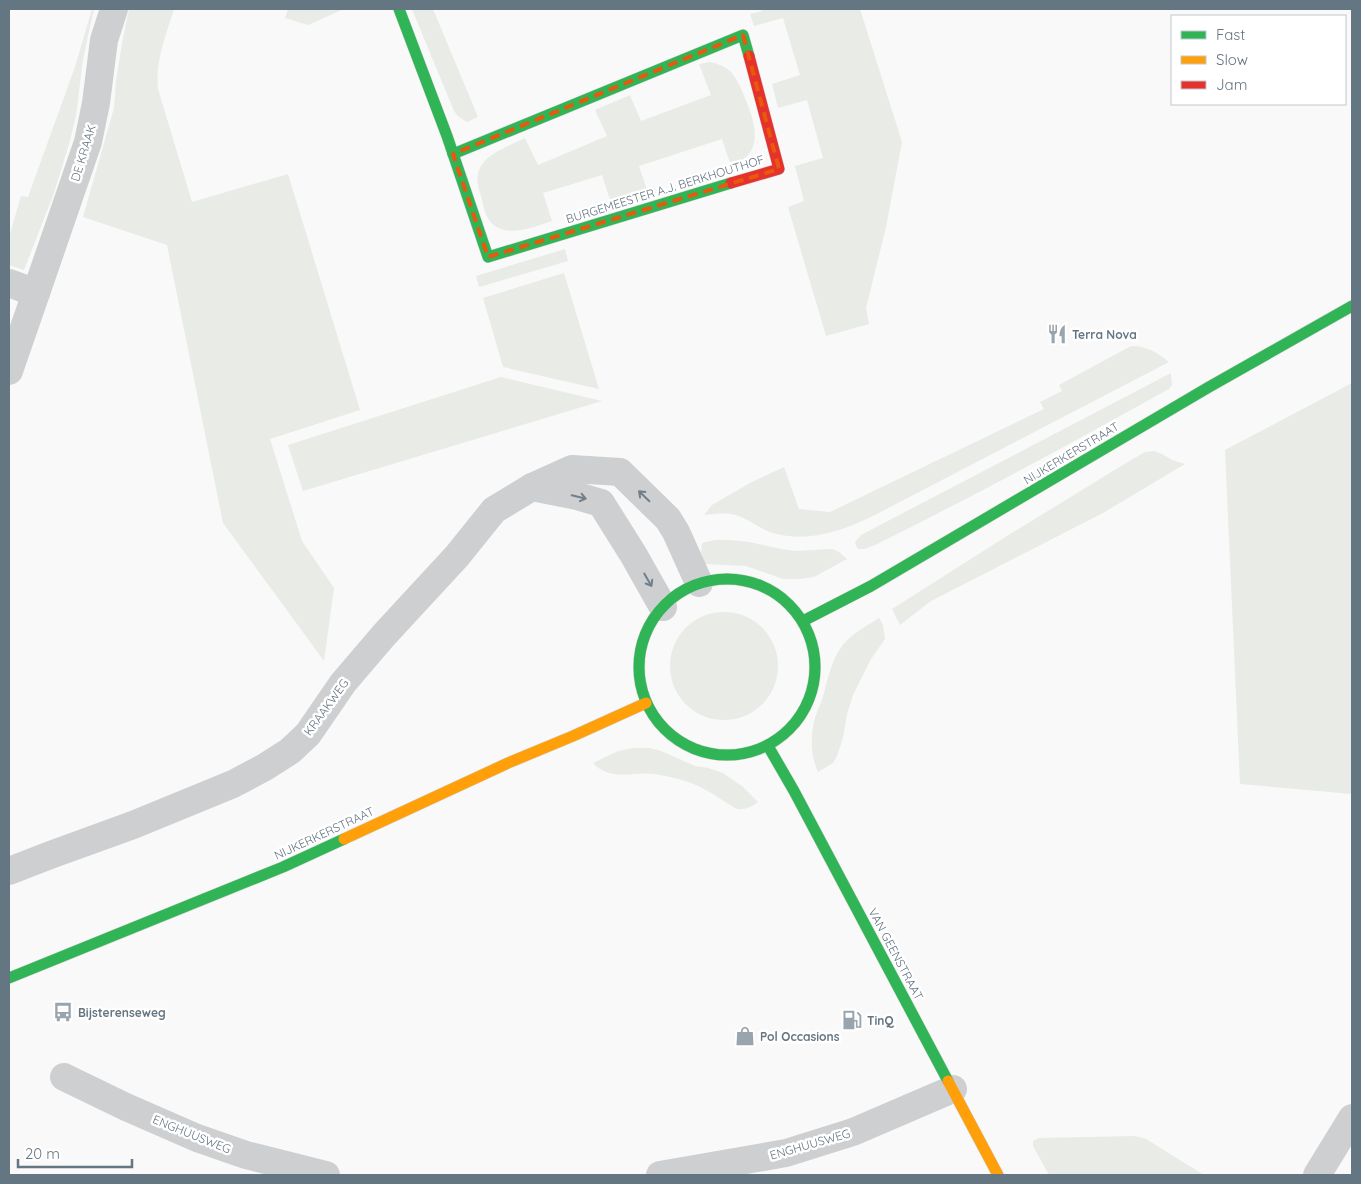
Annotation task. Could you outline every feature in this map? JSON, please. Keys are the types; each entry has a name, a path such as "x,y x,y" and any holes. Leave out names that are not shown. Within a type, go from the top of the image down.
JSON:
{"main road":[{"name":"BURGEMEESTER A.J. BERKHOUTHOF","path":"399,9 453,154 488,257 779,169 743,35 453,154"},
{"name":"NIJKERKERSTRAAT","path":"803,621 871,586 1209,387 1352,306"},
{"path":"728,579 757,584 783,599 803,621 814,648 815,676 807,705 791,728 768,746 733,756 698,751 666,732 646,703 638,669 644,636 663,607 679,593 699,583 728,579"},
{"name":"NIJKERKERSTRAAT","path":"9,978 283,867 508,763 646,703"},
{"name":"VAN GEENSTRAAT","path":"768,746 794,791 998,1175"}],"street":[{"name":"DE KRAAK","path":"9,371 88,142 96,103 104,40 114,9"},
{"path":"9,284 36,293"},
{"name":"KRAAKWEG","path":"9,871 134,825 233,784 290,752 308,734 343,683 384,635 457,556 494,510 532,487 572,469 620,472 668,519 676,532 699,583"},
{"path":"532,487 601,503 663,607"},
{"name":"ENGHUUSWEG","path":"64,1077 197,1138 246,1155 326,1175"},
{"name":"ENGHUUSWEG","path":"660,1175 786,1153 853,1132 953,1089"},
{"path":"1317,1175 1352,1118"}],"highlighted area":[{"path":"743,35 779,169 488,257 453,154"}],"shaded area":[{"path":"92,9 94,9 83,59 76,116 69,144 54,193 24,270 9,265 9,237 21,196 28,197 75,67"},
{"path":"129,9 174,9 158,68 158,89 192,202 288,174 360,410 270,439 302,541 334,588 324,661 223,523 167,245 83,217 114,108 116,81"},
{"path":"288,9 344,9 308,25 285,18"},
{"path":"412,9 433,9 478,117 467,122 454,111"},
{"path":"761,9 860,9 902,142 886,227 866,308 869,324 826,336 788,207 804,201 795,166 823,158 807,100 778,108 772,84 800,75 783,18 754,26 750,14 762,11"},
{"path":"710,62 719,64 733,75 742,90 752,117 755,137 753,146 749,154 742,161 731,166 722,139 639,166 648,193 611,203 602,175 543,193 552,221 527,229 509,231 494,225 488,218 485,213 478,179 480,167 491,155 525,138 538,165 607,136 595,110 630,95 641,121 711,95 699,64"},
{"path":"565,249 568,261 479,287 476,276"},
{"path":"564,273 599,389 503,367 483,298"},
{"path":"1131,346 1151,350 1169,362 873,516 837,531 812,536 786,536 768,531 736,515 704,515 712,505 750,483 784,467 799,509 830,512 1044,409 1040,402 1062,391 1059,385"},
{"path":"1171,373 1172,385 1169,389 986,488 875,545 864,549 858,549 856,546 855,542 861,535"},
{"path":"501,377 602,401 303,491 288,445"},
{"path":"1352,383 1352,794 1240,784 1225,450"},
{"path":"1154,451 1185,464 1103,513 931,601 900,625 892,609 1126,463 1145,452"},
{"path":"715,540 749,542 795,551 832,549 847,559 814,577 783,579 746,566 705,564 701,552 702,543"},
{"path":"724,612 745,616 762,628 774,645 778,666 774,687 762,704 745,716 724,720 703,716 686,704 674,687 670,666 674,645 686,628 703,616"},
{"path":"879,618 883,625 885,639 871,659 853,695 837,756 833,763 818,772 812,751 813,729 832,664 842,646 850,638"},
{"path":"633,748 650,748 661,751 695,766 723,773 743,787 758,802 748,808 737,809 705,789 684,781 647,773 614,774 600,769 593,763 618,751"},
{"path":"1135,1136 1146,1139 1204,1175 1049,1175 1033,1146 1033,1141 1039,1138"}],"traffic: fast":[{"path":"399,9 447,136 488,257 731,183"},
{"path":"453,154 743,35 749,56"},
{"path":"803,621 871,586 1209,387 1352,306"},
{"path":"727,579 761,586 783,599 795,611 808,633 815,667 808,701 795,723 783,735 761,748 727,755 693,748 671,735 659,723 646,701 639,667 646,633 659,611 671,599 693,586 727,579"},
{"path":"768,746 794,791 948,1081"},
{"path":"9,978 283,867 344,839"}],"traffic: slow":[{"path":"344,839 508,763 646,703"},
{"path":"948,1081 998,1175"}],"traffic: jam":[{"path":"731,183 779,169 749,56"}],"place":[{"name":"Terra Nova","path":"1057,334"},
{"name":"Bijsterenseweg","path":"63,1012"},
{"name":"TinQ","path":"852,1020"},
{"name":"Pol Occasions","path":"745,1036"}]}
